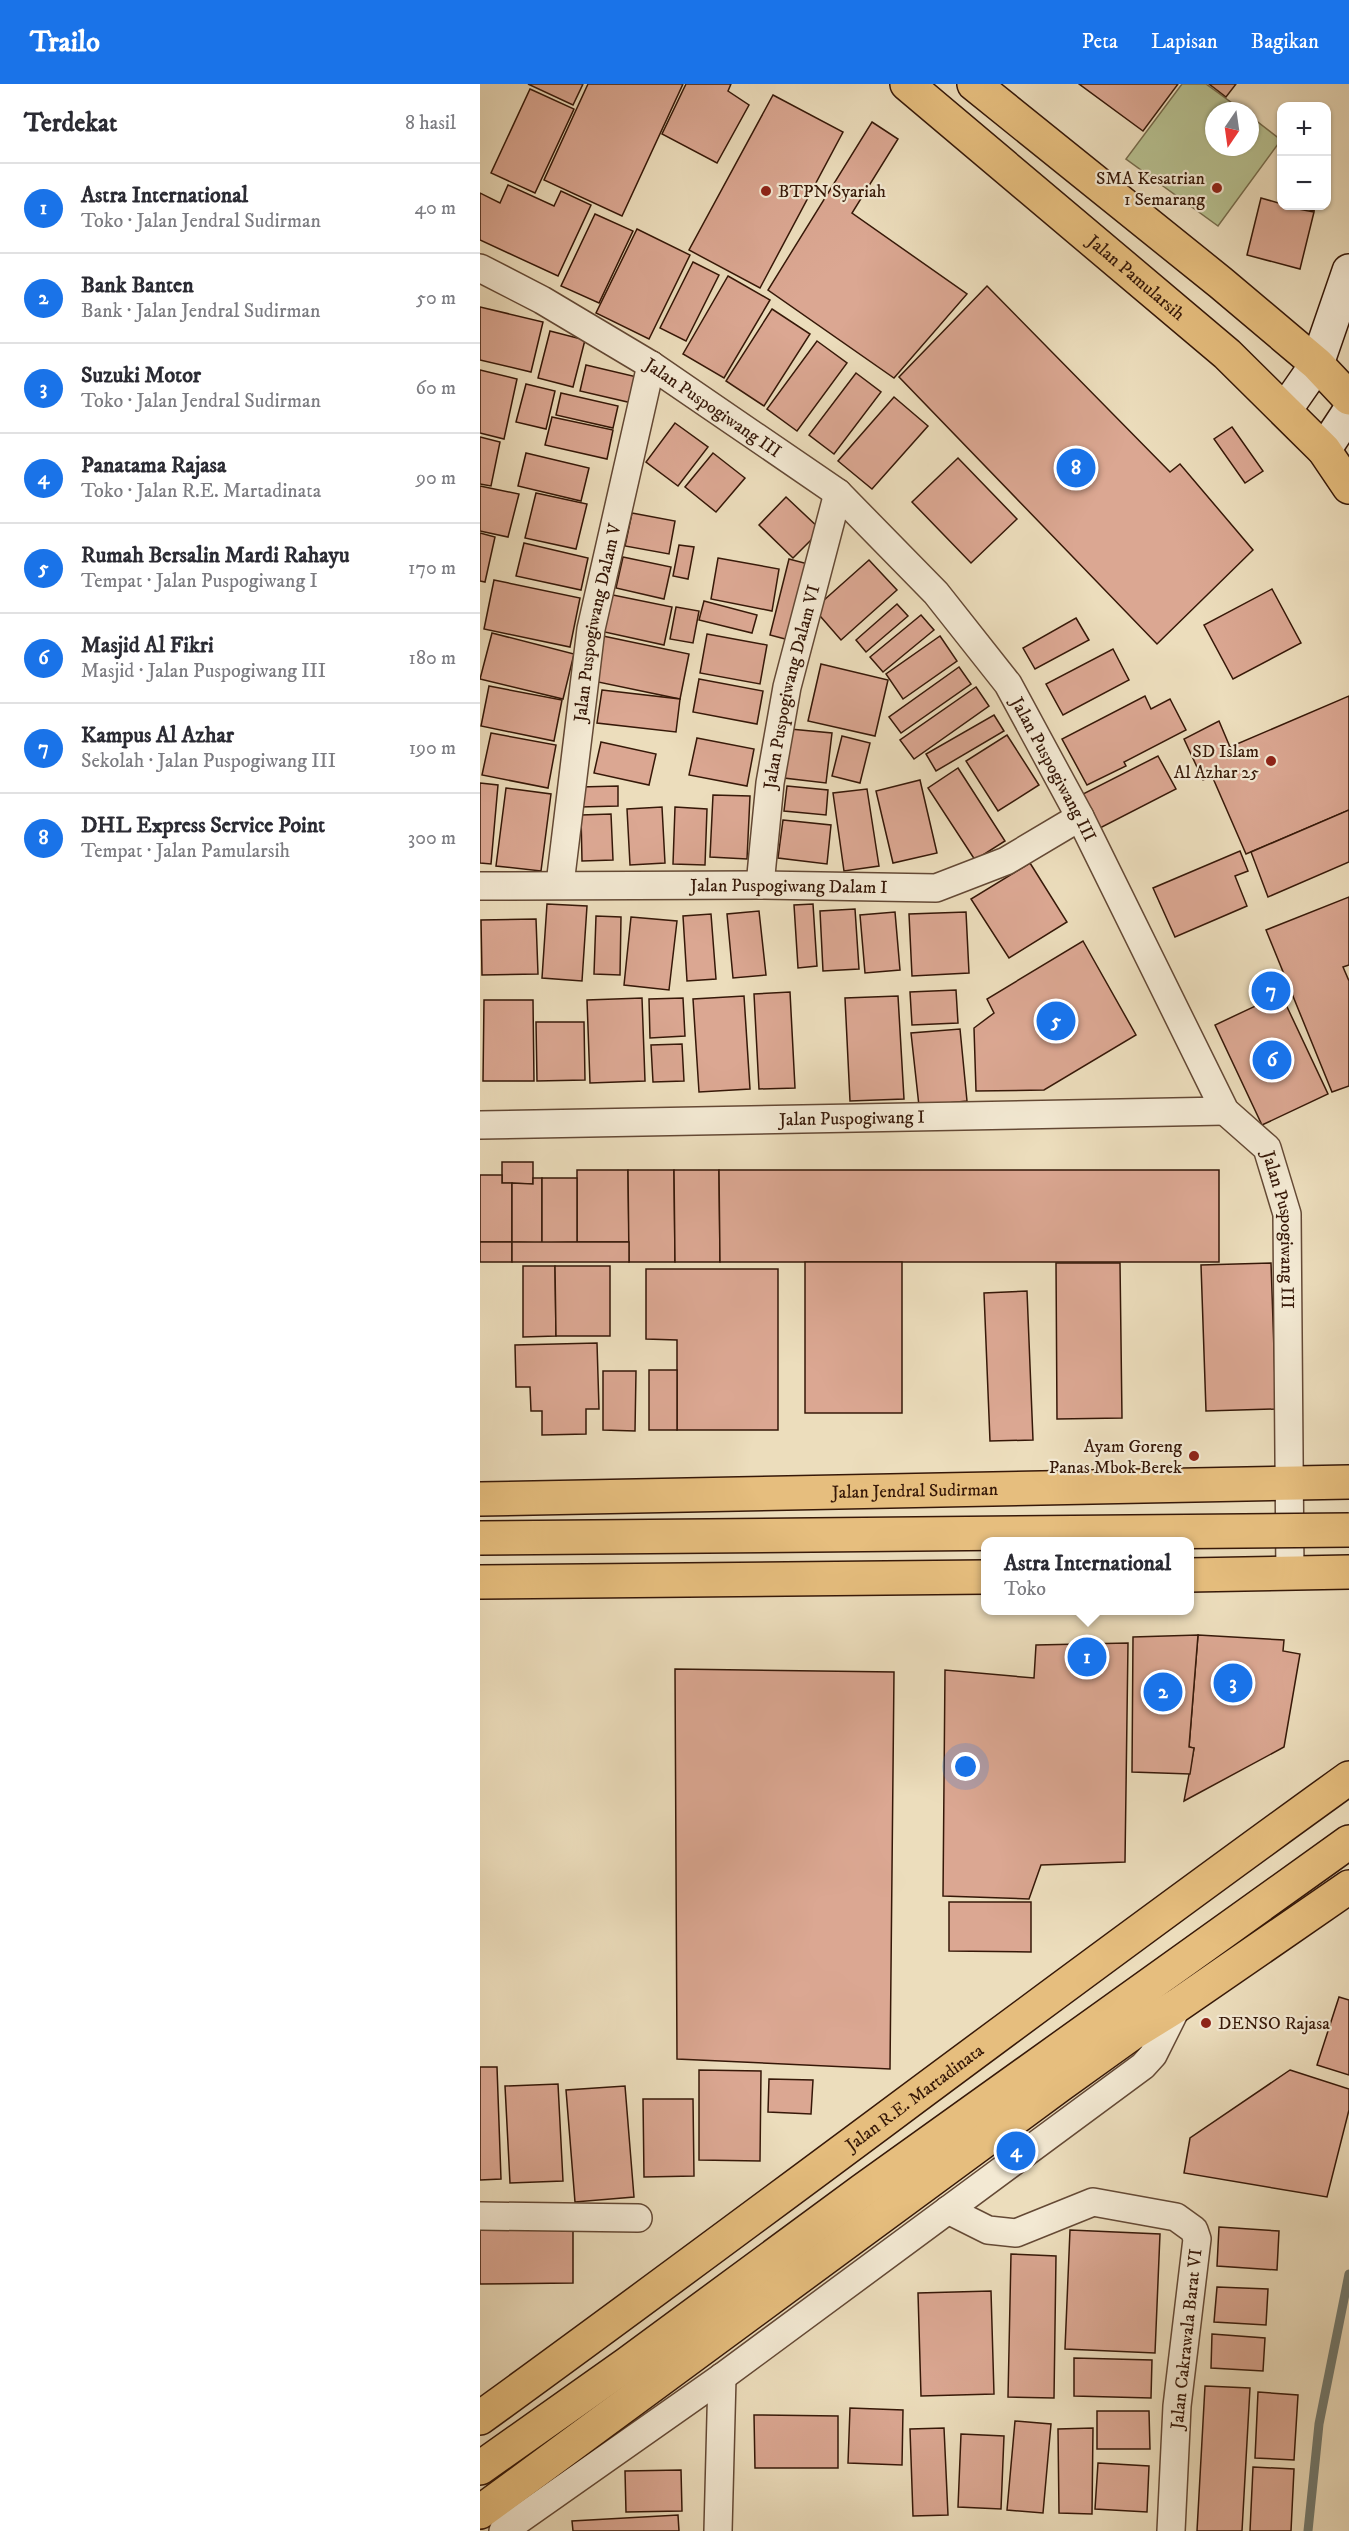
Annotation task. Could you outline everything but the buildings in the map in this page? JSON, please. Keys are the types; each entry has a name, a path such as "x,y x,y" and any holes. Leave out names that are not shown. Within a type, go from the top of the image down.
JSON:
{"highway":[{"name":"Jalan Pamularsih","path":"908,84 1227,354 1324,450 1349,487"},
{"path":"974,84 1221,283 1317,364 1349,398"},
{"name":"Jalan Jendral Sudirman","path":"480,1499 1349,1482"},
{"path":"480,1538 1349,1530"},
{"path":"1194,1575 1349,1572"},
{"path":"480,1582 981,1577"},
{"name":"Jalan R.E. Martadinata","path":"480,2418 639,2303 1186,1895 1336,1798 1349,1778"},
{"path":"480,2468 627,2364 862,2190 1349,1842"},
{"path":"480,2512 1131,2034 1178,2006 1349,1887"}],"main road":[{"path":"1285,410 1317,364 1349,271"},
{"path":"1324,450 1349,412"}],"street":[{"name":"Jalan Puspogiwang III","path":"480,268 542,300 651,365 838,493 936,594 1008,684 1080,817 1225,1111 1267,1148 1287,1214 1290,1574"},
{"name":"Jalan Puspogiwang Dalam V","path":"560,884 591,628 651,365"},
{"name":"Jalan Puspogiwang Dalam VI","path":"760,885 770,783 787,687 838,493"},
{"name":"Jalan Puspogiwang Dalam I","path":"480,885 760,885 936,888 1006,861 1080,817"},
{"name":"Jalan Puspogiwang I","path":"480,1125 1225,1111"},
{"path":"503,2531 722,2377 1143,2066 1153,2055 1178,2006"},
{"name":"Jalan Cakrawala Barat VI","path":"948,2210 988,2230 1016,2233 1093,2202 1176,2217 1194,2230 1197,2239 1177,2406 1171,2531"},
{"path":"480,2216 638,2218"},
{"path":"718,2531 722,2377"}],"green space":[{"path":"1182,84 1206,84 1231,102 1205,102 1205,156 1259,156 1259,123 1277,137 1277,145 1218,226 1126,159"}],"waterway":[{"path":"1308,2531 1319,2424 1349,2274"}],"place":[{"name":"SMA Kesatrian 1 Semarang","path":"1217,188"},
{"name":"BTPN Syariah","path":"766,191"},
{"name":"DHL Express Service Point","path":"1076,468"},
{"name":"SD Islam Al Azhar 25","path":"1271,761"},
{"name":"Kampus Al Azhar","path":"1271,991"},
{"name":"Rumah Bersalin Mardi Rahayu","path":"1056,1021"},
{"name":"Masjid Al Fikri","path":"1272,1060"},
{"name":"Ayam Goreng Panas Mbok Berek","path":"1194,1456"},
{"name":"Astra International","path":"1087,1657"},
{"name":"Suzuki Motor","path":"1233,1683"},
{"name":"Bank Banten","path":"1163,1692"},
{"name":"DENSO Rajasa","path":"1206,2023"},
{"name":"Panatama Rajasa","path":"1016,2151"}]}
